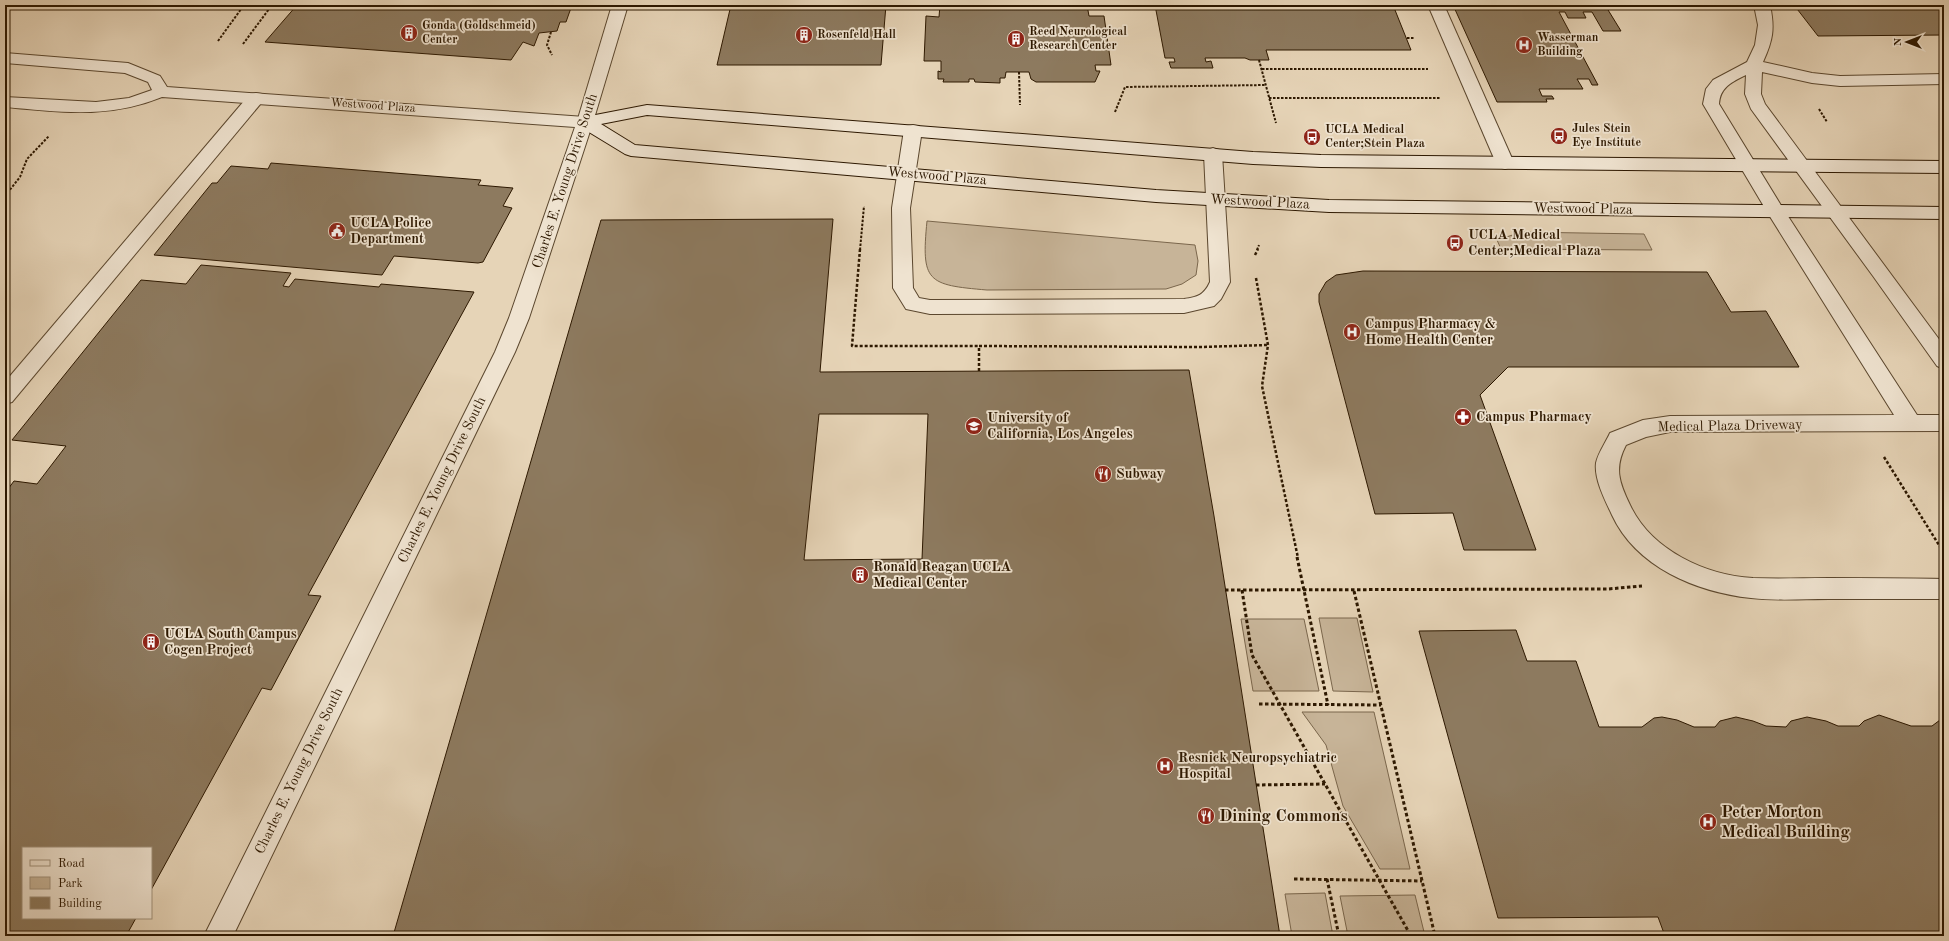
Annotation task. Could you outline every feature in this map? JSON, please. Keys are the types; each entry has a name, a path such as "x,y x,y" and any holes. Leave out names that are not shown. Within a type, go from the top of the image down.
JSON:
{"main road":[{"name":"Charles E. Young Drive South","path":"218,936 505,352 519,318 585,122 620,5"},
{"path":"1436,5 1505,163"},
{"path":"1762,5 1766,25 1763,45 1754,64 1753,94 1757,106 1804,167 1944,361"},
{"path":"5,58 128,68 154,79 161,92"},
{"path":"1911,423 1747,166 1718,118 1711,104 1710,97 1716,85 1754,64 1812,78 1840,81 1944,79"},
{"name":"Westwood Plaza","path":"5,102 62,106 112,106 128,103 161,92 585,122 647,110 1321,161 1804,167 1944,167"},
{"path":"5,396 256,98"},
{"name":"Westwood Plaza","path":"585,122 631,150 1215,200 1329,206 1944,212"},
{"path":"913,130 901,208 903,288 913,304 930,307 1184,306 1200,304 1213,298 1220,282 1213,154"},
{"name":"Medical Plaza Driveway","path":"1944,423 1670,424 1643,429 1618,439 1607,464 1611,484 1619,508 1636,534 1660,557 1691,574 1726,585 1752,588 1944,589"}],"path":[{"path":"218,41 244,5"},
{"path":"243,44 272,5"},
{"path":"551,32 548,45 552,55"},
{"path":"1259,60 1276,123"},
{"path":"1262,69 1428,69"},
{"path":"1019,72 1020,105"},
{"path":"1115,112 1125,88 1266,85"},
{"path":"1269,98 1477,98"},
{"path":"5,196 20,177 27,159 52,132"},
{"path":"1255,260 1255,254 1259,245"},
{"path":"1256,274 1268,345 1262,386 1328,705"},
{"path":"979,372 979,346 1200,347 1268,345"},
{"path":"1884,456 1944,554"},
{"path":"1225,590 1354,591 1608,589 1645,585"},
{"path":"1242,590 1252,656 1411,936"},
{"path":"1354,591 1434,936"},
{"path":"1259,704 1381,706"},
{"path":"1256,785 1324,784"},
{"path":"1294,879 1422,881"},
{"path":"1327,879 1339,936"}],"green space":[{"path":"927,221 1195,245 1198,261 1196,275 1182,284 1166,289 987,290 951,286 940,282 932,276 928,268 925,257"},
{"path":"1522,232 1644,234 1652,250 1501,249 1497,240"},
{"path":"1319,618 1357,618 1373,692 1333,691"},
{"path":"1241,619 1304,619 1319,691 1253,691"},
{"path":"1302,712 1374,712 1410,869 1380,869 1343,806 1326,745"},
{"path":"1325,893 1333,936 1292,936 1285,894"},
{"path":"1415,895 1425,936 1348,936 1340,896"}],"building":[{"name":"Gonda (Goldschmeid) Center","path":"297,5 572,5 566,22 560,22 557,31 539,33 534,46 523,42 511,60 265,42"},
{"name":"Rosenfeld Hall","path":"731,5 886,5 881,65 717,65"},
{"name":"Reed Neurological Research Center","path":"940,5 1087,5 1089,16 1104,16 1111,65 1095,65 1096,71 1100,71 1095,82 1036,82 1031,79 1029,72 1006,72 1005,78 1000,78 1000,83 975,82 974,79 969,79 969,82 943,82 944,79 938,79 938,71 941,72 941,61 924,61 926,16 939,17"},
{"path":"1155,5 1393,5 1411,50 1266,50 1269,60 1250,60 1245,58 1205,58 1206,62 1211,61 1213,68 1171,68 1169,62 1175,62 1174,58 1165,58"},
{"name":"Wasserman Building","path":"1453,5 1605,5 1621,31 1603,31 1592,12 1583,12 1586,18 1568,18 1565,12 1559,12 1598,85 1592,85 1589,79 1577,79 1583,89 1539,89 1542,96 1552,96 1554,99 1546,99 1547,102 1497,102"},
{"path":"1794,5 1944,5 1944,35 1818,36"},
{"name":"UCLA Police Department","path":"271,163 481,180 478,185 513,188 503,206 512,208 483,262 478,263 394,256 382,275 154,255 212,183 217,183 231,166 268,169"},
{"name":"Ronald Reagan UCLA Medical Center","path":"833,219 820,372 1189,370 1214,516 1280,936 393,936 601,220","holes":["819,414 928,414 922,559 804,560"]},
{"name":"UCLA South Campus Cogen Project","path":"201,265 291,273 283,286 289,287 295,279 379,287 381,284 474,292 308,595 321,596 271,690 262,688 152,888 152,847 22,847 22,919 135,919 126,936 5,936 5,493 14,481 37,484 66,446 12,440 141,280 186,284"},
{"path":"1363,271 1707,272 1731,312 1766,311 1799,367 1508,367 1480,395 1536,550 1464,550 1453,513 1375,514 1319,302 1319,294 1326,282 1336,275"},
{"name":"Peter Morton Medical Building","path":"1516,630 1527,661 1576,661 1599,727 1642,727 1654,718 1662,717 1677,720 1694,727 1715,727 1720,721 1736,717 1766,726 1786,727 1791,721 1807,717 1826,721 1838,726 1859,726 1864,721 1879,715 1911,726 1932,726 1944,717 1944,936 1665,936 1658,917 1498,918 1419,631"}],"place":[{"name":"Gonda (Goldschmeid) Center","path":"409,33"},
{"name":"Rosenfeld Hall","path":"804,35"},
{"name":"Reed Neurological Research Center","path":"1016,39"},
{"name":"Wasserman Building","path":"1524,45"},
{"name":"Jules Stein Eye Institute","path":"1559,136"},
{"name":"UCLA Medical Center;Stein Plaza","path":"1312,137"},
{"name":"UCLA Police Department","path":"337,231"},
{"name":"UCLA Medical Center;Medical Plaza","path":"1455,243"},
{"name":"Campus Pharmacy & Home Health Center","path":"1352,332"},
{"name":"Campus Pharmacy","path":"1463,417"},
{"name":"University of California, Los Angeles","path":"974,426"},
{"name":"Subway","path":"1103,474"},
{"name":"Ronald Reagan UCLA Medical Center","path":"860,575"},
{"name":"UCLA South Campus Cogen Project","path":"151,642"},
{"name":"Resnick Neuropsychiatric Hospital","path":"1165,766"},
{"name":"Dining Commons","path":"1206,816"},
{"name":"Peter Morton Medical Building","path":"1708,822"}]}
